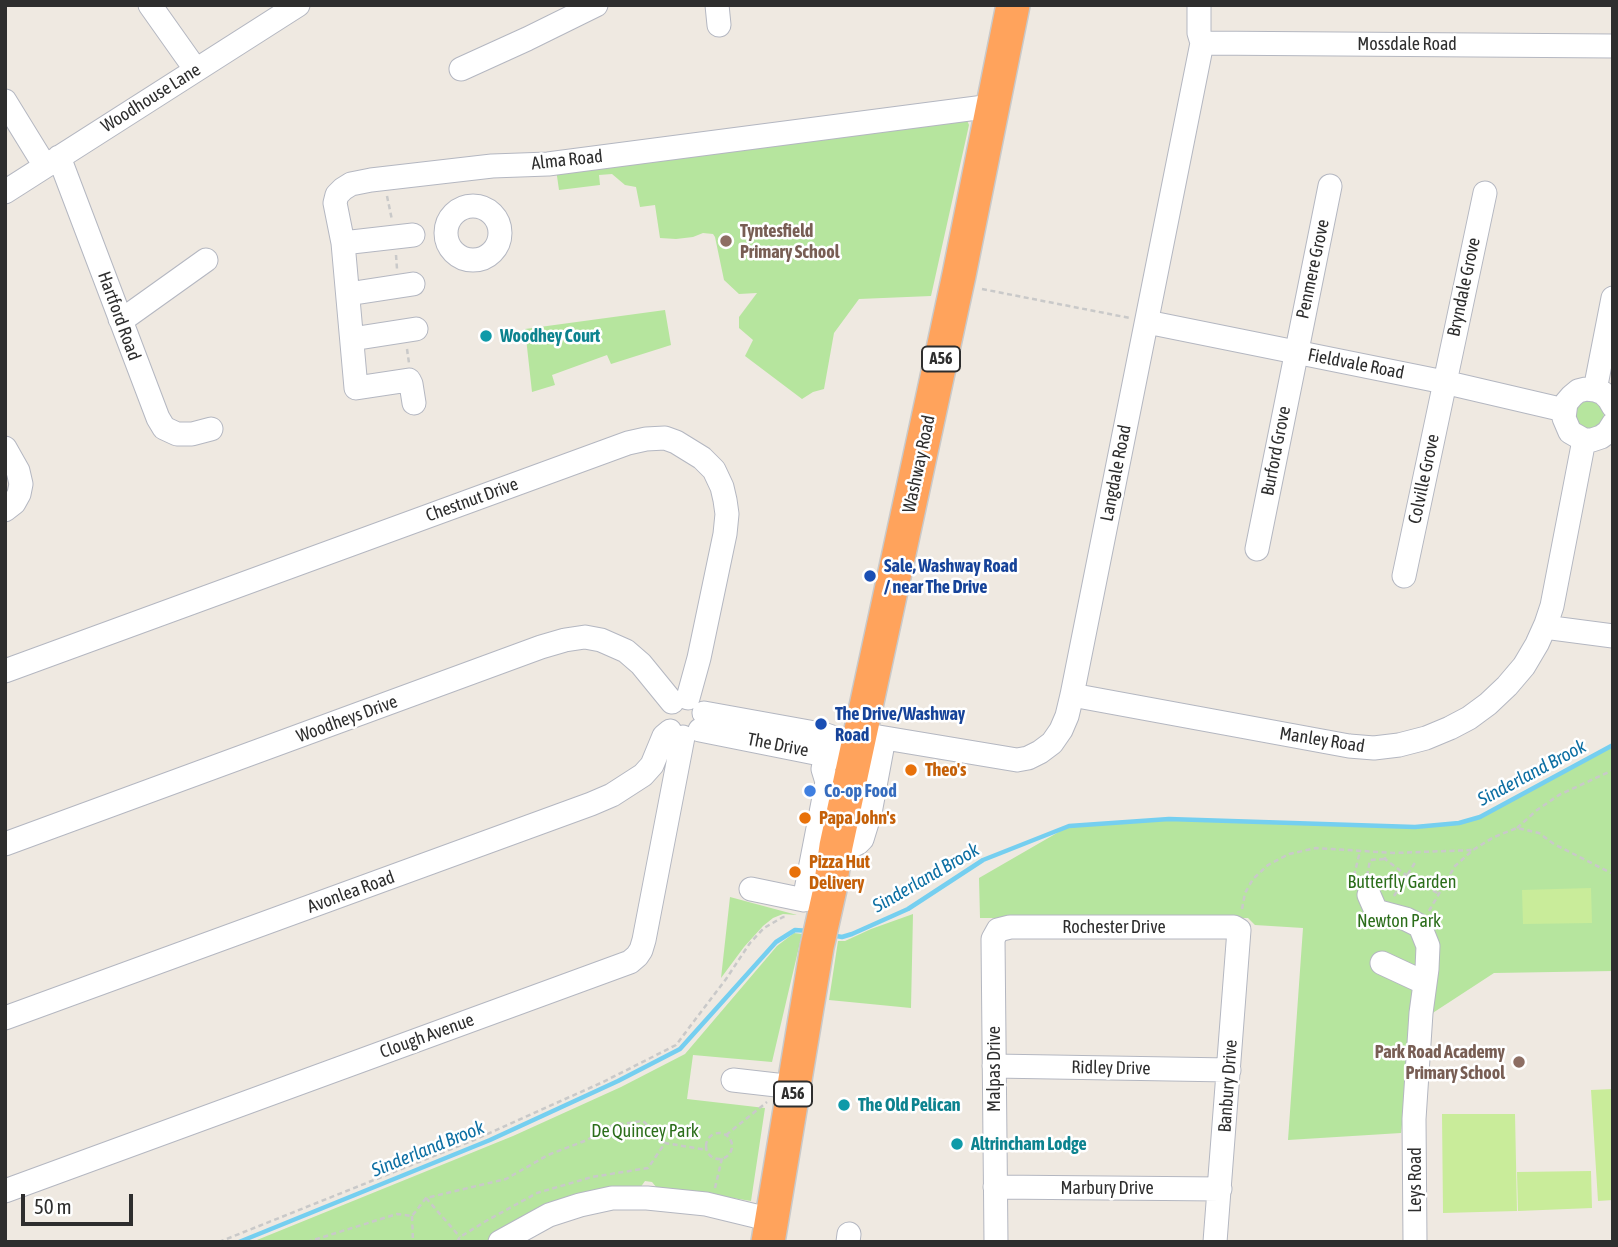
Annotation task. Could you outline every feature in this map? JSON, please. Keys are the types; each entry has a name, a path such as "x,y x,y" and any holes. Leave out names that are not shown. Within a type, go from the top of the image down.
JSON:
{"highway":[{"name":"Washway Road","path":"820,912 836,846 854,740 960,275 1013,5"},
{"name":"A56","path":"770,1231 792,1159 793,1094 811,1045 820,912"}],"street":[{"path":"150,5 196,70"},
{"name":"Woodhouse Lane","path":"5,192 298,5"},
{"path":"461,69 596,5"},
{"name":"Langdale Road","path":"854,740 1017,760 1028,758 1052,743 1067,716 1202,43 1199,33 1199,5"},
{"name":"Mossdale Road","path":"1202,43 1613,46"},
{"name":"Hartford Road","path":"5,101 52,162 164,428 177,434 192,435 211,429"},
{"name":"Alma Road","path":"414,403 409,380 356,388 343,243 335,203 337,195 351,184 492,166 548,164 992,106"},
{"path":"462,170 466,207"},
{"name":"Penmere Grove","path":"1296,352 1330,187"},
{"name":"Bryndale Grove","path":"1444,382 1485,193"},
{"path":"343,243 413,235"},
{"path":"120,319 206,260"},
{"path":"348,294 413,284"},
{"path":"1595,390 1613,298"},
{"name":"Fieldvale Road","path":"1147,322 1444,382 1564,411"},
{"path":"352,339 416,330"},
{"name":"Burford Grove","path":"1257,549 1296,352"},
{"name":"Colville Grove","path":"1404,576 1444,382"},
{"path":"1613,406 1603,393 1586,389 1572,396 1564,411 1566,426 1570,432 1584,440 1601,437 1613,424"},
{"name":"Chestnut Drive","path":"5,671 628,443 665,438 702,458 714,470 722,487 727,514 686,719"},
{"name":"Manley Road","path":"1072,695 1349,746 1374,748 1399,745 1450,728 1469,718 1507,686 1524,666 1537,644 1552,606 1584,440"},
{"path":"5,448 18,471 21,484 14,503 5,510"},
{"path":"1546,624 1552,628 1613,636"},
{"name":"Woodheys Drive","path":"5,844 565,640 585,637 601,640 626,651 641,664 686,719"},
{"name":"The Drive","path":"686,719 854,740"},
{"name":"Avonlea Road","path":"5,1018 612,795 643,775 652,765 664,736 686,719"},
{"name":"Clough Avenue","path":"5,1191 630,962 641,950 644,940 686,719"},
{"path":"820,912 827,782 823,769 854,740"},
{"path":"751,890 804,900 820,912"},
{"path":"1369,895 1376,911 1420,926"},
{"name":"Leys Road","path":"1415,1242 1415,1119 1421,1013 1429,954 1420,926"},
{"name":"Rochester Drive","path":"993,939 998,930 1010,928 1234,927 1239,930"},
{"name":"Banbury Drive","path":"1215,1242 1239,930"},
{"name":"Malpas Drive","path":"993,939 996,1242"},
{"path":"1382,963 1425,983"},
{"name":"Ridley Drive","path":"994,1066 1229,1070"},
{"path":"733,1080 793,1094"},
{"name":"Marbury Drive","path":"995,1187 1220,1188"},
{"path":"509,1239 549,1215 612,1198 647,1198 711,1205 770,1231"}],"path":[{"path":"960,275 979,288 1147,322"},
{"path":"1420,926 1455,866 1473,850 1494,837 1517,828 1559,795 1613,770"},
{"path":"1517,828 1539,833 1554,844 1613,874"},
{"path":"1239,930 1245,893 1253,879 1268,865 1289,854 1316,848 1385,852 1473,850"},
{"path":"1360,850 1353,880 1369,895"},
{"path":"1385,852 1385,859 1439,894"},
{"path":"1406,875 1416,860"},
{"path":"219,1242 474,1140 603,1082 677,1045 750,943 764,928 783,917 820,912"},
{"path":"726,1135 771,1098 793,1094"},
{"path":"413,1242 412,1216 426,1198 506,1179 548,1155 587,1140 613,1125 643,1121 665,1143 707,1150 714,1158 726,1157 731,1150 731,1141 726,1135 717,1133 707,1141 707,1150"},
{"path":"457,1242 460,1237 486,1220 537,1193 592,1177 648,1168 665,1143"},
{"path":"711,1205 722,1158"},
{"path":"426,1198 460,1237"},
{"path":"307,1242 397,1214 412,1216"}],"green space":[{"path":"967,120 969,125 931,296 859,299 834,333 824,389 802,399 745,356 753,340 739,328 739,317 757,293 739,294 724,280 713,234 703,233 676,239 660,238 655,205 640,207 636,187 625,185 612,174 599,175 600,185 559,190 556,169"},
{"path":"665,310 671,345 611,364 607,355 552,375 555,385 532,392 525,329"},
{"path":"1586,399 1597,402 1604,413 1603,422 1589,432 1571,420 1571,411"},
{"name":"Newton Park","path":"1613,745 1613,971 1494,973 1425,1018 1411,1048 1401,1133 1288,1140 1303,928 1255,925 1248,918 980,918 979,878 1069,826 1169,819 1415,827 1459,823 1480,817"},
{"path":"1591,888 1592,923 1523,924 1522,890"},
{"path":"730,897 797,915 783,914 763,926 721,978"},
{"path":"913,914 911,1008 829,1000 838,941 845,941"},
{"name":"De Quincey Park","path":"794,933 802,934 772,1062 693,1055 687,1099 765,1108 751,1201 657,1188 652,1182 645,1181 640,1188 526,1216 488,1242 252,1242 513,1136 621,1087 685,1054 777,946"},
{"path":"1613,1089 1613,1200 1598,1201 1591,1090"},
{"path":"1442,1114 1515,1114 1517,1211 1443,1213"},
{"path":"1591,1171 1592,1208 1518,1211 1517,1172"}],"waterway":[{"name":"Sinderland Brook","path":"831,935 842,937 852,934 908,909 983,860 1069,826 1169,819 1415,827 1459,823 1480,817 1613,745"},
{"name":"Sinderland Brook","path":"239,1242 490,1140 680,1049 776,942 795,930 809,931"}],"place":[{"name":"Tyntesfield Primary School","path":"726,241"},
{"name":"Woodhey Court","path":"486,336"},
{"name":"Sale, Washway Road / near The Drive","path":"870,576"},
{"name":"The Drive/Washway Road","path":"821,724"},
{"name":"Theo's","path":"911,770"},
{"name":"Co-op Food","path":"810,791"},
{"name":"Papa John's","path":"805,818"},
{"name":"Pizza Hut Delivery","path":"795,872"},
{"name":"Park Road Academy Primary School","path":"1519,1062"},
{"name":"The Old Pelican","path":"844,1105"},
{"name":"Altrincham Lodge","path":"957,1144"}],"park label":[{"name":"Butterfly Garden","path":"1402,882"}]}
